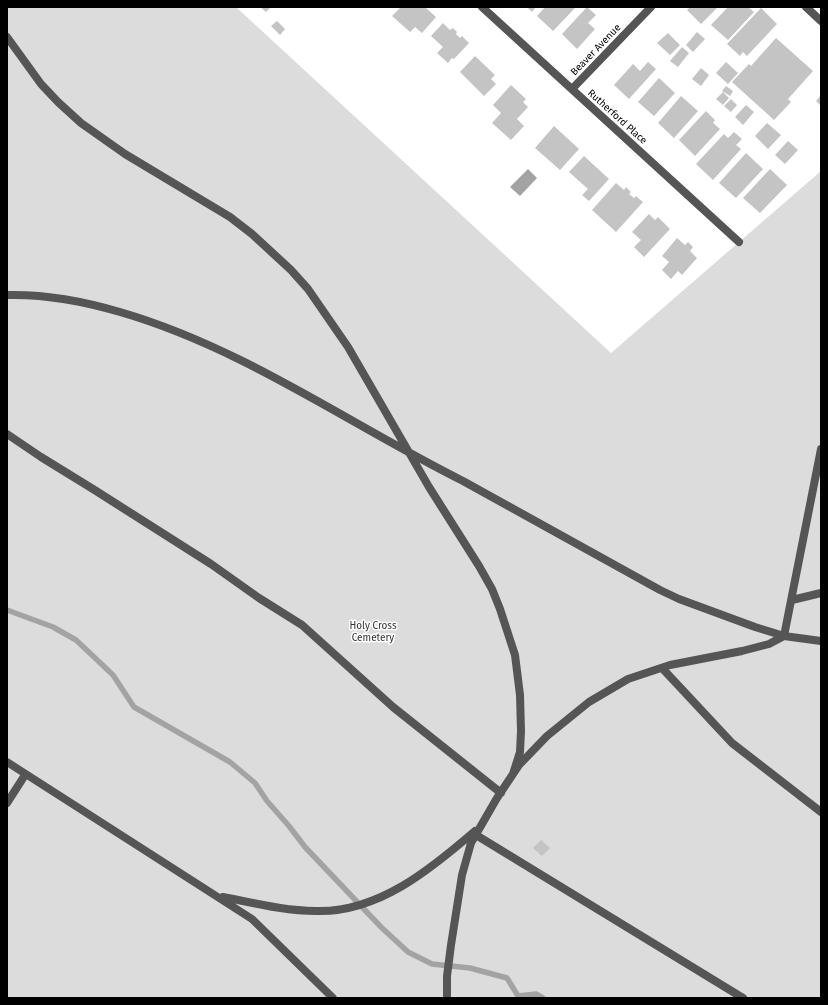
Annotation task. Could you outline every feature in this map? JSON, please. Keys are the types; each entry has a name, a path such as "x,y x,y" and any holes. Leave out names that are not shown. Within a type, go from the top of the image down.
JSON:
{"street":[{"name":"Rutherford Place","path":"482,7 739,242"},
{"name":"Beaver Avenue","path":"572,89 651,7"},
{"path":"806,7 821,21"},
{"path":"7,37 41,84 81,123 125,154 230,217 252,234 291,270 308,289 348,347 429,487 492,589 500,609 515,655 520,695 520,752 513,774"},
{"path":"7,295 61,298 99,306 149,320 191,337 226,352 284,381 660,590 679,599 755,627 784,636 821,640"},
{"path":"7,434 41,457 212,564 259,598 302,626 393,707 501,793"},
{"path":"447,998 447,976 451,945 462,876 471,843 519,765 547,736 589,702 628,679 662,668 769,644 784,636 821,449"},
{"path":"792,600 821,593"},
{"path":"662,668 732,743 821,812"},
{"path":"7,762 25,775 218,896 252,919 333,998"},
{"path":"7,803 25,775"},
{"path":"218,896 287,908 317,911 348,908 374,901 403,885 443,858 478,831"},
{"path":"478,831 743,998"}],"green space":[{"name":"Holy Cross Cemetery","path":"7,7 236,7 611,353 821,171 821,998 7,998"}],"shaded area":[{"path":"528,169 537,178 520,196 510,187"}],"building":[{"path":"260,7 271,7 266,12"},
{"path":"401,7 425,7 436,17 422,33 415,27 410,32 392,16"},
{"path":"527,7 536,7 532,12"},
{"path":"545,7 576,7 553,31 537,16"},
{"path":"587,7 596,15 588,23 595,29 577,49 562,34"},
{"path":"690,7 718,7 701,24 687,10"},
{"path":"728,7 748,7 754,12 728,40 711,25"},
{"path":"761,8 777,24 747,56 743,52 740,56 727,44"},
{"path":"277,21 285,29 280,35 271,26"},
{"path":"443,23 450,30 453,28 460,38 462,36 469,43 454,59 452,58 448,63 437,53 443,47 431,36"},
{"path":"697,32 705,39 693,52 686,45"},
{"path":"668,33 680,45 670,55 657,43"},
{"path":"776,38 813,71 788,99 791,102 774,120 732,82 749,64 751,66"},
{"path":"682,47 689,53 678,67 670,61"},
{"path":"475,56 495,75 491,79 496,84 484,96 460,72"},
{"path":"648,62 656,69 629,99 614,85 633,64 640,71"},
{"path":"726,62 738,73 728,84 716,73"},
{"path":"701,68 709,75 701,86 692,79"},
{"path":"659,78 675,93 654,116 638,102"},
{"path":"511,85 526,99 523,102 528,107 517,119 524,126 511,140 492,123 501,113 493,105"},
{"path":"726,86 733,91 730,96 722,91"},
{"path":"723,92 729,98 723,105 716,99"},
{"path":"821,95 821,106 816,101"},
{"path":"681,96 698,111 674,138 658,123"},
{"path":"731,99 737,105 731,112 724,106"},
{"path":"746,105 754,112 743,125 735,117"},
{"path":"706,111 715,120 713,123 720,129 695,156 679,140"},
{"path":"767,123 781,135 768,149 755,136"},
{"path":"554,126 579,149 560,170 535,148"},
{"path":"734,132 742,139 736,145 741,149 713,180 696,164 724,134 728,138"},
{"path":"788,141 798,150 785,164 775,155"},
{"path":"746,153 763,169 736,198 719,183"},
{"path":"584,156 609,179 589,201 582,195 588,189 569,172"},
{"path":"770,169 787,185 760,213 743,198"},
{"path":"616,183 624,190 626,187 631,192 629,194 634,198 636,196 643,202 616,232 592,210"},
{"path":"649,214 655,220 658,217 670,229 644,257 634,247 641,240 632,232"},
{"path":"677,238 685,245 688,242 693,247 690,251 697,258 682,275 678,271 671,279 662,270 669,262 662,256"},
{"path":"541,840 550,848 542,856 533,848"}],"waterway":[{"path":"7,610 53,627 76,640 113,675 134,707 230,762 255,783 267,801 305,847 381,927 408,952 432,964 470,968 507,978 518,996 536,994 543,998"}]}
